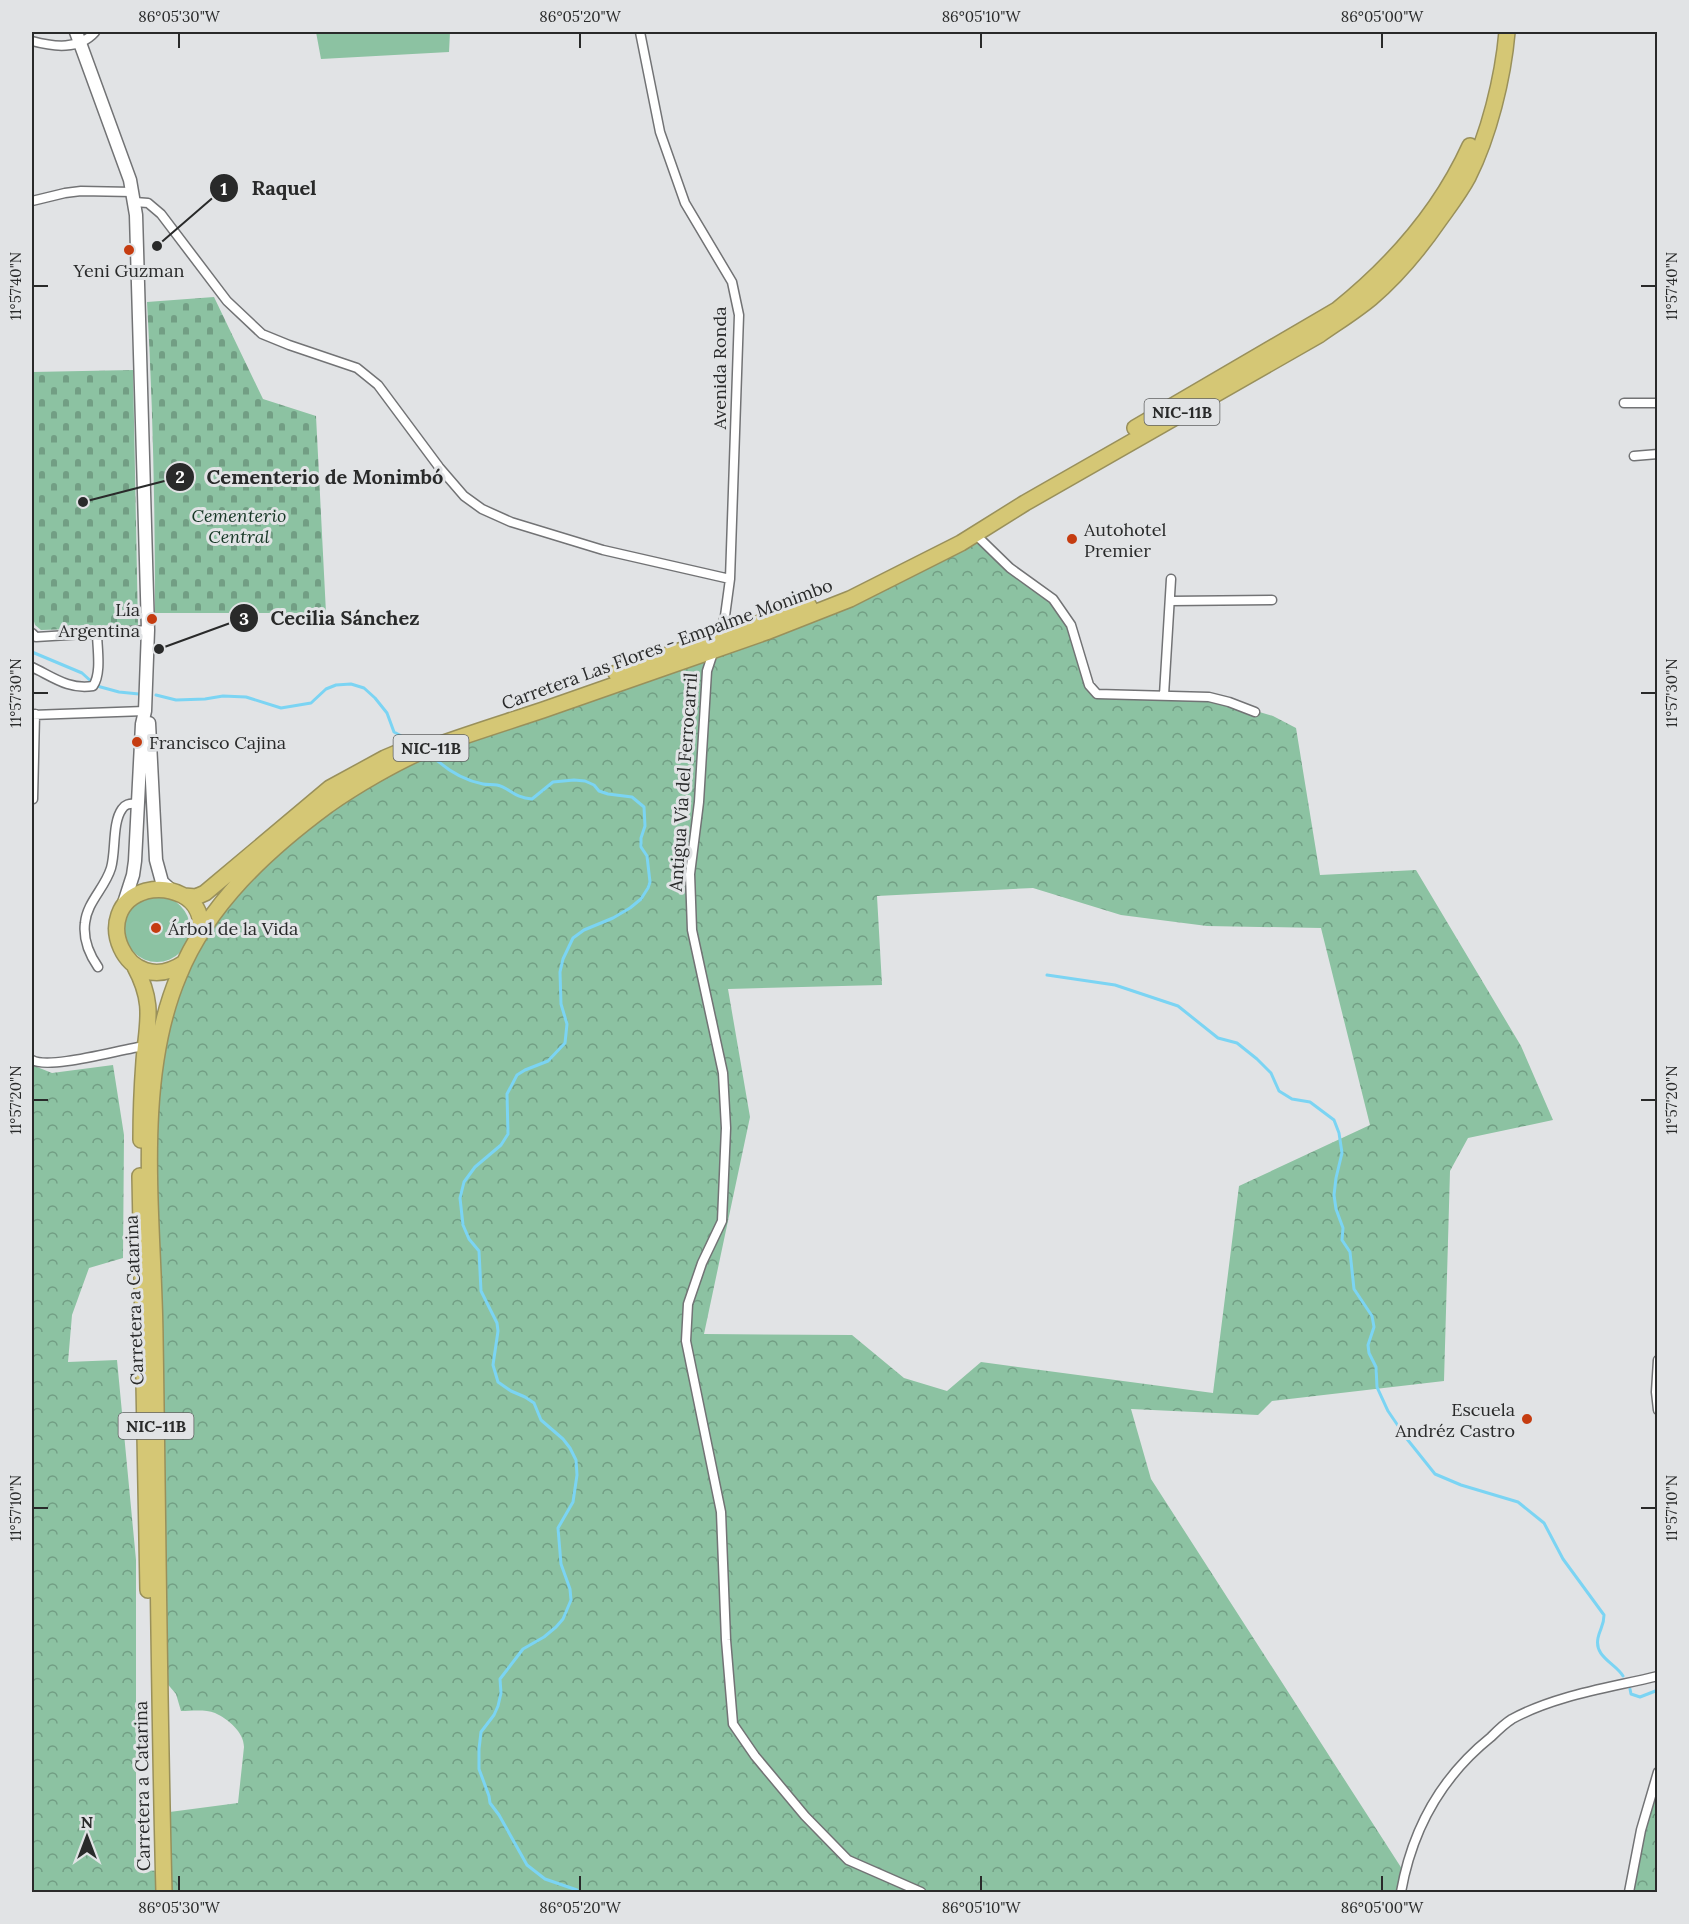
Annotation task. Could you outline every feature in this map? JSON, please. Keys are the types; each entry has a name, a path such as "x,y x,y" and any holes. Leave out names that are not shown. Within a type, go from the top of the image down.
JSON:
{"highway":[{"name":"Carretera Las Flores - Empalme Monimbo","path":"201,933 229,894 264,859 318,813 362,783 424,751 716,644 890,571 1337,310 1366,287 1395,258 1421,227 1455,177 1471,144 1478,122 1492,65 1497,32"},
{"name":"Carretera Las Flores - Empalme Monimbo","path":"178,893 196,897 205,893 330,788 385,758 429,740 828,608 890,580 975,534 1319,335 1372,297 1388,282 1420,246 1468,177 1485,134 1498,87 1507,32"},
{"name":"NIC-11B","path":"135,967 123,952 117,934 117,920 123,906 134,896 143,892 157,889 178,893"},
{"path":"178,893 192,902 199,913 201,933"},
{"name":"NIC-11B","path":"184,963 201,933"},
{"path":"135,967 146,972 164,973 184,963"},
{"name":"Carretera a Catarina","path":"164,1893 155,1328 149,1153 153,1083 160,1036 184,963"},
{"name":"Carretera a Catarina","path":"135,967 145,987 149,1005 141,1106 140,1217 155,1893"}],"street":[{"path":"32,41 58,45 78,38 89,39 95,32"},
{"name":"Avenida Ronda","path":"640,32 664,142 685,202 732,282 739,315 730,579 725,615 716,644"},
{"path":"78,38 134,197 148,630 145,711 142,724 133,875 123,906"},
{"path":"32,201 81,191 134,197 148,203 161,214 227,301 262,334 357,368 369,376 399,412 439,467 464,496 482,510 511,522 603,550 730,579"},
{"path":"1624,404 1658,403"},
{"path":"1634,456 1658,454"},
{"path":"975,534 1010,568 1053,599 1071,626 1089,685 1097,693 1209,697 1256,712"},
{"path":"1164,695 1171,579"},
{"path":"1170,602 1272,600"},
{"path":"32,633 36,637 148,630"},
{"path":"32,667 69,686 76,688 93,686 98,669 98,632"},
{"name":"Antigua Vía del Ferrocarril","path":"716,644 707,671 699,802 690,874 692,930 723,1073 726,1140 722,1221 702,1263 688,1304 686,1341 720,1512 726,1640 733,1724 755,1756 805,1816 848,1860 921,1893"},
{"path":"33,799 33,715 145,711"},
{"path":"145,711 149,724 151,788 158,872 162,882 178,893"},
{"path":"98,967 87,946 85,922 90,906 111,867 118,817 123,807 128,804 138,804"},
{"path":"32,1060 38,1063 57,1063 145,1046"},
{"path":"1658,1360 1656,1392 1658,1410"},
{"path":"1401,1893 1412,1845 1434,1799 1458,1766 1481,1745 1511,1720 1560,1700 1658,1676"},
{"path":"1629,1893 1641,1830 1658,1772"}],"green space":[{"path":"316,32 450,32 449,52 321,59"},
{"name":"Cementerio Central","path":"214,297 263,399 316,416 326,613 155,613 155,535 147,302"},
{"path":"133,370 138,627 41,630 35,625 32,614 32,372"},
{"path":"975,534 1053,599 1071,625 1082,667 1097,693 1209,697 1273,716 1296,728 1320,875 1416,870 1521,1046 1553,1120 1468,1138 1450,1171 1444,1381 1272,1401 1258,1415 1131,1409 1151,1479 1404,1872 1401,1892 32,1892 32,1065 52,1073 113,1065 124,1135 123,1258 89,1268 72,1315 68,1362 117,1360 136,1560 136,1870 163,1871 162,1813 238,1803 244,1747 238,1731 230,1722 215,1713 198,1710 181,1711 176,1694 159,1674 156,1059 201,933 292,833 424,751 766,632","holes":["1033,888 1121,915 1207,926 1321,928 1370,1125 1239,1186 1213,1393 981,1362 947,1391 904,1378 852,1335 704,1334 750,1117 728,989 882,985 877,896"]},
{"path":"151,896 163,896 181,905 188,916 190,929 188,942 181,953 170,960 151,962 138,957 129,948 124,935 124,923 129,910 138,901"},
{"path":"1657,1772 1657,1892 1629,1892"}],"waterway":[{"path":"32,652 82,673 93,683"},
{"path":"156,695 176,700 223,696 246,697 281,708 311,703 326,689 336,685 351,684 364,688 375,698 387,713 394,732 407,739"},
{"path":"97,686 139,694"},
{"path":"429,753 460,776 475,782 501,786 526,798 532,799 553,782 574,780 585,781 594,785 599,791 608,794 632,797 644,807 645,826 641,847 647,856 650,882 648,888 641,899 630,908 584,930 573,938 563,959 560,972 561,1004 567,1024 565,1043 548,1061 517,1075 507,1094 508,1134 501,1145 475,1167 464,1182 460,1198 463,1225 469,1239 479,1251 481,1291 497,1323 493,1365 498,1382 534,1403 541,1420 570,1448 576,1460 577,1475 573,1502 558,1528 561,1564 570,1589 571,1600 563,1619 556,1627 523,1649 500,1679 501,1693 498,1706 481,1732 479,1769 490,1803 527,1865 545,1879 579,1892"},
{"path":"1047,975 1115,985 1178,1006 1218,1038 1237,1043 1257,1059 1271,1073 1279,1091 1292,1099 1310,1102 1334,1120 1342,1153 1334,1195 1336,1209 1343,1228 1342,1240 1350,1252 1354,1289 1372,1316 1374,1327 1368,1345 1369,1353 1376,1367 1377,1387 1388,1411 1435,1474 1461,1485 1518,1502 1544,1523 1563,1559 1604,1615 1598,1638 1599,1650 1623,1676"},
{"path":"1630,1689 1631,1694 1640,1697 1658,1690"}],"place":[{"name":"Raquel","path":"157,246"},
{"name":"Yeni Guzman","path":"129,250"},
{"name":"Cementerio de Monimbó","path":"83,502"},
{"name":"Autohotel Premier","path":"1072,539"},
{"name":"Lía Argentina","path":"152,619"},
{"name":"Cecilia Sánchez","path":"159,649"},
{"name":"Francisco Cajina","path":"137,742"},
{"name":"Árbol de la Vida","path":"156,928"},
{"name":"Escuela Andréz Castro","path":"1527,1419"}]}
